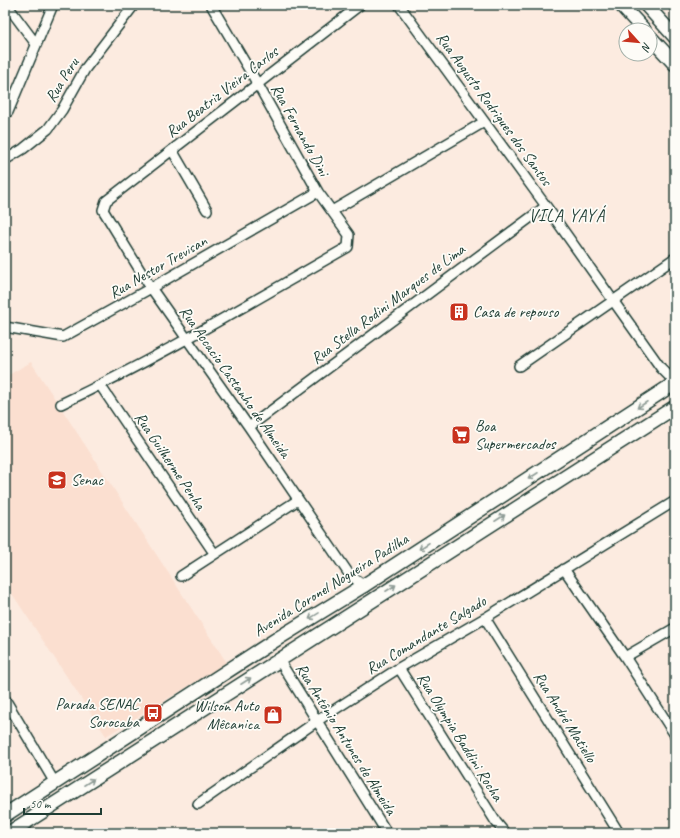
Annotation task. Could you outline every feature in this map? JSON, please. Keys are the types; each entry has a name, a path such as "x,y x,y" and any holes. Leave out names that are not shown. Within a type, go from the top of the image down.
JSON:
{"main road":[{"path":"620,5 636,22"},
{"path":"646,5 675,37"},
{"path":"658,46 675,64"},
{"name":"Avenida Coronel Nogueira Padilha","path":"5,815 277,639 358,590 675,383"},
{"path":"9,833 675,407"},
{"path":"358,590 355,600 358,603 368,603"}],"street":[{"path":"7,5 36,44"},
{"path":"6,112 52,5"},
{"name":"Rua Peru","path":"5,160 23,149 48,129 62,110 85,69 134,5"},
{"name":"Rua Fernando Dini","path":"187,338 348,247 349,235 318,192 211,5"},
{"name":"Rua Beatriz Vieira Carlos","path":"103,206 106,201 360,5"},
{"name":"Rua Augusto Rodrigues dos Santos","path":"399,5 614,300 661,368 665,375 666,381 660,393"},
{"path":"332,210 484,122"},
{"path":"172,150 207,210"},
{"name":"Rua Nestor Trevisan","path":"5,327 63,337 318,192"},
{"name":"Rua Accacio Castanho de Almeida","path":"103,206 103,210 151,288 248,426 349,574 358,590"},
{"name":"Rua Stella Rodini Marques de Lima","path":"248,426 546,206"},
{"path":"519,366 675,258"},
{"path":"61,404 100,385 187,338"},
{"name":"Rua Augusto Rodrigues dos Santos","path":"661,368 670,377 675,379"},
{"name":"Rua Guilherme Penha","path":"100,385 214,553"},
{"path":"181,576 214,553 298,500"},
{"name":"Rua Comandante Salgado","path":"198,804 318,721 399,668 485,618 675,501"},
{"path":"564,569 625,658 675,735"},
{"name":"Rua André Matiello","path":"485,618 619,833"},
{"path":"625,658 675,628"},
{"name":"Rua Antônio Antunes de Almeida","path":"279,660 387,833"},
{"name":"Rua Olympia Baddini Rocha","path":"399,668 496,822 505,833"},
{"path":"5,699 55,783"},
{"name":"Rua Olympia Baddini Rocha","path":"496,822 498,833"}],"shaded area":[{"name":"Senac","path":"31,362 227,663 106,736 5,583 5,377"}],"place":[{"name":"Casa de repouso","path":"459,312"},
{"name":"Boa Supermercados","path":"461,435"},
{"name":"Senac","path":"57,480"},
{"name":"Parada SENAC Sorocaba","path":"153,713"},
{"name":"Wilson Auto Mêcanica","path":"273,715"}],"district":[{"name":"VILA YAYÁ","path":"567,215"}]}
